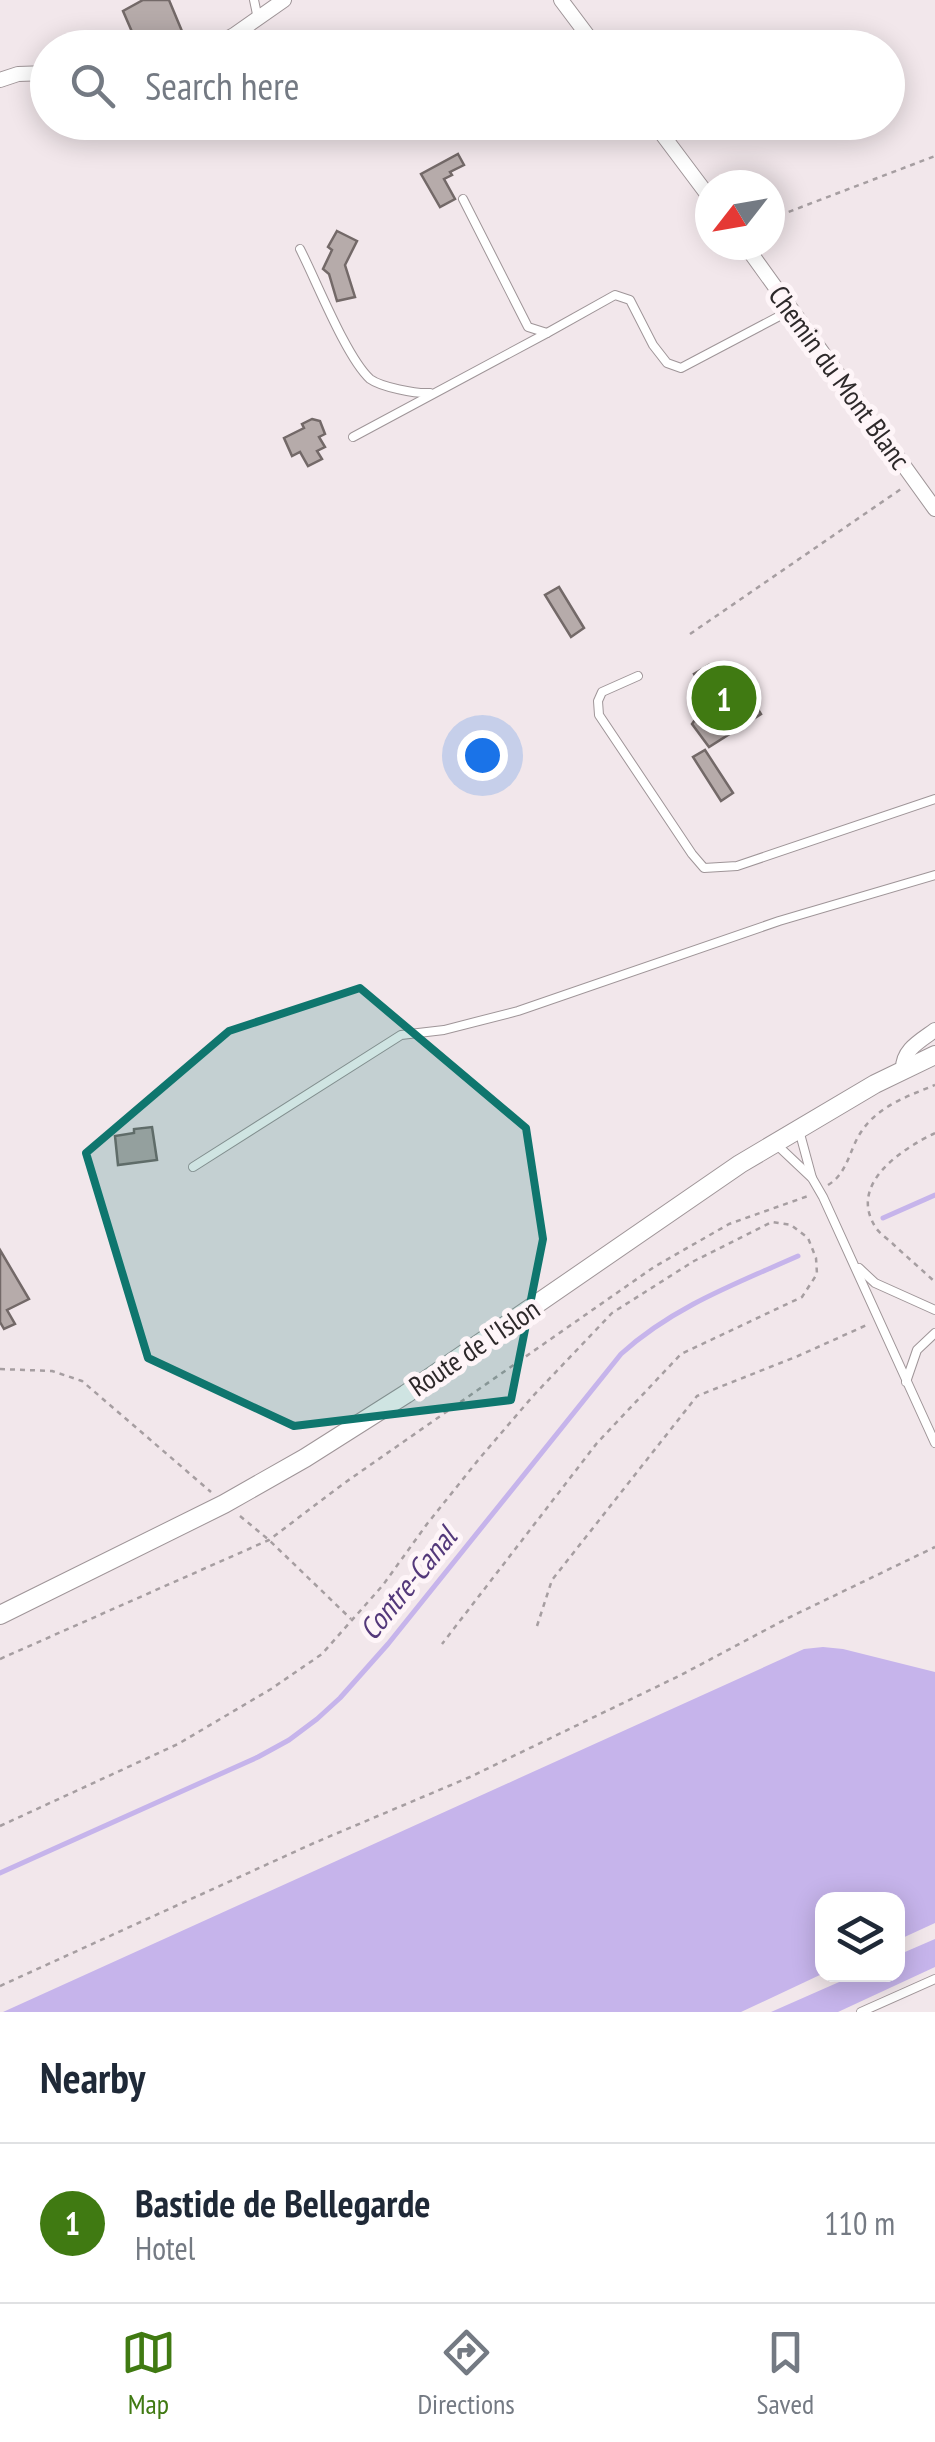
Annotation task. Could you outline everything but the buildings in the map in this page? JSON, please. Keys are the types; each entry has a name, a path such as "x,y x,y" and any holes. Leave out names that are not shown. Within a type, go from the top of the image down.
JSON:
{"street":[{"path":"242,30 284,0"},
{"path":"562,0 584,30"},
{"path":"0,80 30,74"},
{"path":"666,140 695,178"},
{"name":"Chemin du Mont Blanc","path":"756,260 935,508"},
{"path":"903,1070 907,1053 935,1030"},
{"name":"Route de l'Islon","path":"0,1615 224,1504 305,1458 406,1394 774,1142 935,1056"}],"lane":[{"path":"254,0 258,19"},
{"path":"462,199 528,327 547,334"},
{"path":"300,249 351,352 372,381 418,394 436,392"},
{"path":"353,436 615,294 630,300 666,363 681,368 792,310"},
{"path":"638,676 602,692 599,715 704,868 737,866 935,799"},
{"path":"193,1167 400,1035 444,1030 518,1011 779,921 935,874"},
{"path":"798,1128 812,1178 854,1261 935,1442"},
{"path":"774,1142 812,1178"},
{"path":"854,1261 875,1283 935,1310"},
{"path":"906,1382 917,1350 935,1333"},
{"path":"861,2012 935,1979"}],"path":[{"path":"785,213 935,156"},
{"path":"690,634 914,480"},
{"path":"829,1184 844,1170 869,1122 890,1105 935,1085"},
{"path":"935,1133 888,1164 870,1186 868,1203 877,1230 935,1282"},
{"path":"0,1659 269,1540 654,1267 728,1224 812,1194"},
{"path":"0,1826 178,1744 322,1654 384,1585 427,1524 500,1434 612,1313 694,1261 772,1222 791,1225 808,1238 817,1274 802,1298 681,1354 598,1444 442,1644"},
{"path":"537,1626 552,1580 697,1396 879,1320"},
{"path":"0,1369 52,1371 82,1380 269,1540 353,1620"},
{"path":"0,1986 314,1843 470,1777 935,1547"}],"highlighted area":[{"path":"360,988 526,1128 543,1239 511,1400 294,1426 148,1358 86,1153 229,1031"}],"shaded area":[{"path":"804,1649 843,1649 935,1672 935,1923 905,1937 905,1892 815,1892 815,1977 741,2012 3,2012"},
{"path":"935,1939 935,1967 905,1981 905,1952"},
{"path":"839,1982 903,1982 838,2012 771,2012"}],"waterway":[{"name":"Contre-Canal","path":"883,1218 935,1195"},
{"name":"Contre-Canal","path":"0,1873 258,1757 317,1719 388,1644 621,1354 683,1310 798,1256"}],"place":[{"name":"Bastide de Bellegarde","path":"724,698"}]}
